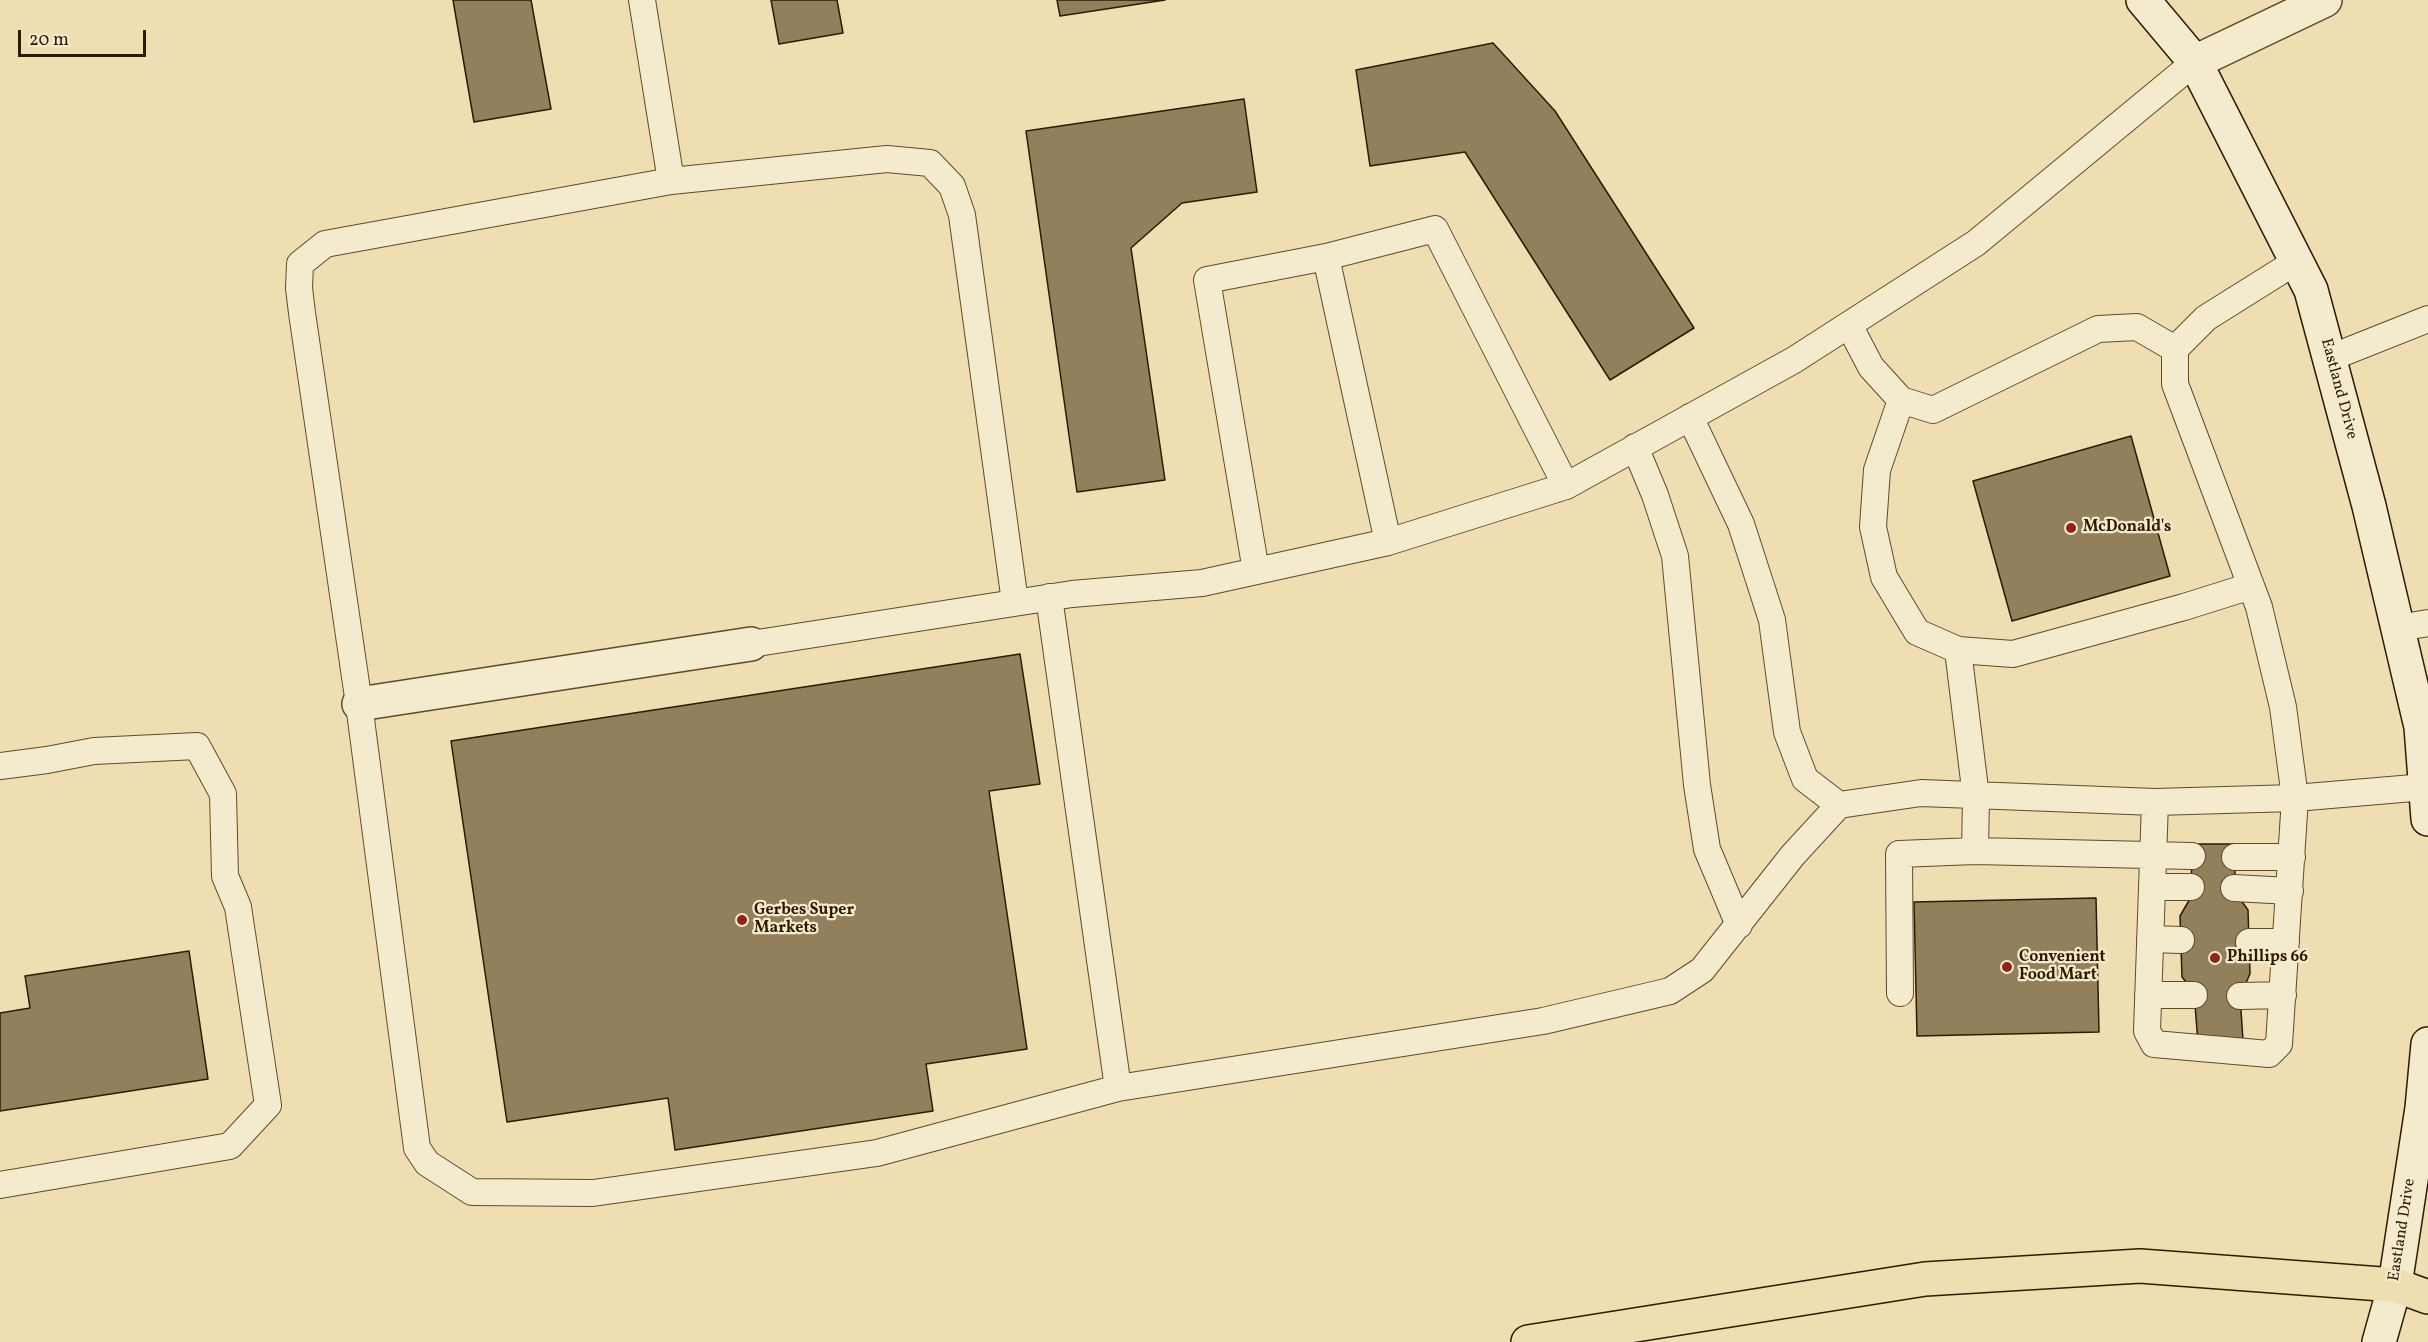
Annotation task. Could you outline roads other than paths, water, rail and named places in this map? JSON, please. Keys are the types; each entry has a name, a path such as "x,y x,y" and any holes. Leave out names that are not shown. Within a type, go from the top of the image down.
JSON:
{"highway":[{"path":"1528,1342 1925,1279 2140,1266 2395,1286 2428,1297"}],"main road":[{"name":"Eastland Drive","path":"2143,0 2195,62 2311,290 2369,506 2413,625 2427,803"},
{"path":"2195,62 2325,0"},
{"path":"359,704 751,644"},
{"name":"Eastland Drive","path":"2379,1342 2395,1286 2422,1108 2428,1044"}],"lane":[{"path":"642,0 671,181"},
{"path":"751,644 1049,597 1202,583 1388,542 1566,486 1794,360 1976,243 2195,62"},
{"path":"1015,602 962,215 952,186 930,163 888,159 671,181 325,244 300,264 299,288 302,313 359,704 417,1148 427,1163 472,1191 593,1193 877,1153 1118,1088 1543,1021 1670,991 1702,970 1793,855 1839,805 1921,793 1976,797 2155,802 2295,798 2427,803"},
{"path":"1256,571 1207,280 1326,257 1435,229 1566,486"},
{"path":"1326,257 1388,542"},
{"path":"2155,802 2147,1031 2154,1044 2269,1054 2279,1044 2295,798 2283,707 2259,607 2175,384 2175,349 2206,318 2297,261"},
{"path":"2330,358 2428,319"},
{"path":"1850,324 1871,367 1901,400 1933,410 2098,329 2137,327 2175,349"},
{"path":"1901,400 1877,470 1873,527 1884,577 1917,632 1958,650 2013,654 2251,586"},
{"path":"1690,417 1741,524 1772,620 1787,732 1805,779 1839,805"},
{"path":"1635,447 1655,495 1675,556 1697,785 1707,849 1739,925"},
{"path":"1049,597 1118,1088"},
{"path":"1958,650 1976,797 1976,851"},
{"path":"0,766 94,751 197,746 224,794 225,876 238,907 268,1105 230,1146 0,1185"},
{"path":"1899,993 1899,854 1976,851 2192,856"},
{"path":"2235,858 2292,857"},
{"path":"2152,887 2191,887"},
{"path":"2234,888 2290,891"},
{"path":"2150,939 2181,940"},
{"path":"2249,942 2286,942"},
{"path":"2148,994 2194,994"},
{"path":"2240,996 2283,995"}],"place":[{"name":"McDonald's","path":"2071,528"},
{"name":"Gerbes Super Markets","path":"742,920"},
{"name":"Phillips 66","path":"2215,958"},
{"name":"Convenient Food Mart","path":"2007,967"}]}
